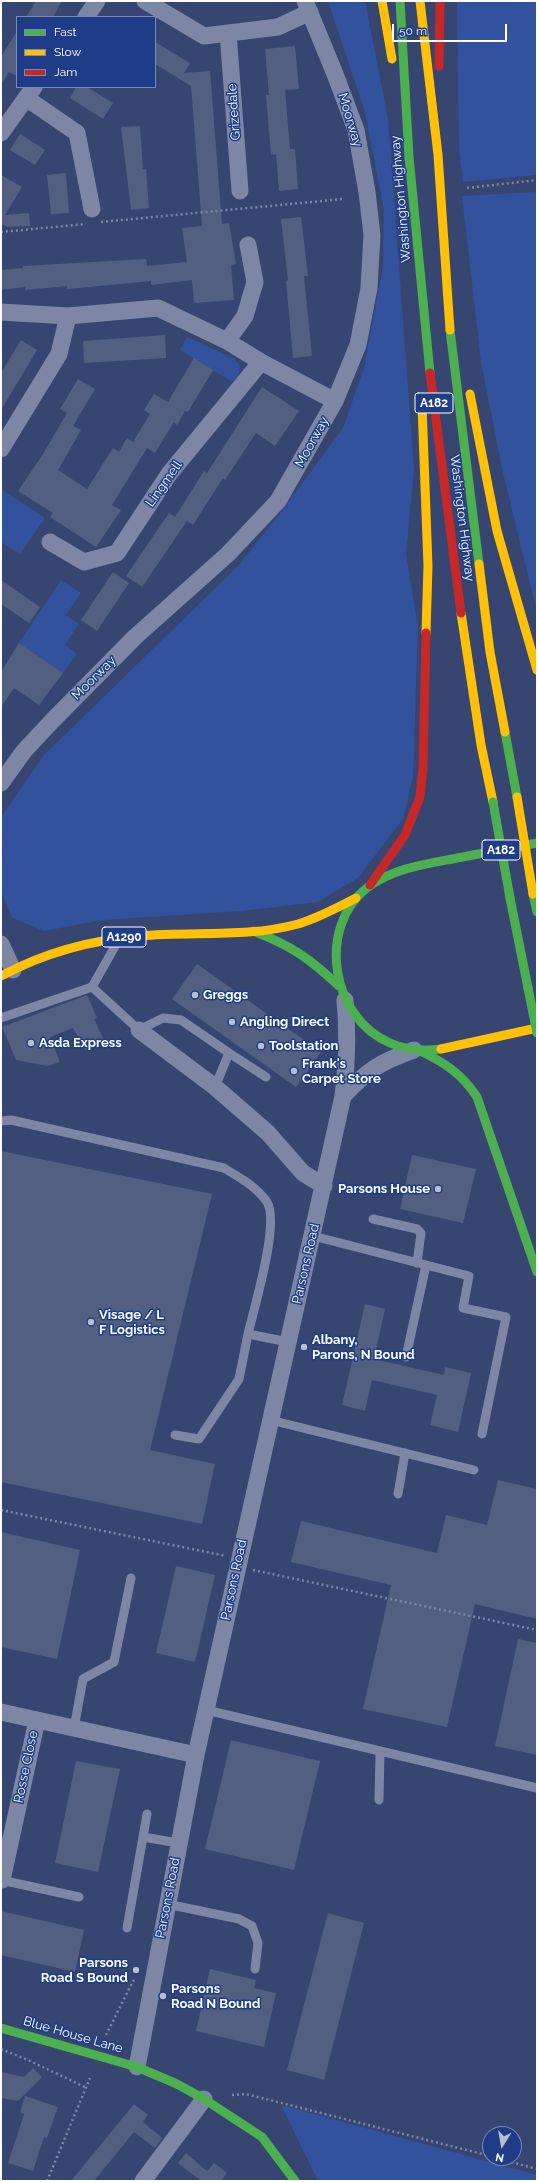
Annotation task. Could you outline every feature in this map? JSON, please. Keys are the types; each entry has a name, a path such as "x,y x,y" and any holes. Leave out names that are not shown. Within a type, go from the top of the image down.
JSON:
{"main road":[{"path":"382,1 409,157"},
{"name":"Washington Highway","path":"400,1 409,157 432,389 463,627 481,745 537,1033"},
{"name":"Washington Highway","path":"420,1 438,155 447,300 460,427 489,645 537,912"},
{"path":"438,155 440,1"},
{"path":"421,277 422,391 428,566 423,768 419,801 408,830 394,856 370,886 357,898 344,918 336,940 334,963 342,993 358,1020 376,1035 397,1046 417,1050 448,1063 467,1080 477,1097 537,1272"},
{"path":"447,300 462,348"},
{"path":"467,382 497,531 537,670"},
{"path":"370,886 389,875 407,868 537,843"},
{"name":"A1290","path":"7,973 72,947 120,938 252,931 289,926 324,915 357,898"},
{"name":"A1290","path":"252,931 284,943 313,962 342,993"},
{"path":"417,1050 453,1047 537,1028"},
{"name":"Blue House Lane","path":"1,2028 138,2067 204,2099 262,2137 295,2181"}],"street":[{"path":"87,16 97,1"},
{"path":"145,1 173,9 204,36 278,27 308,7"},
{"name":"Moorway","path":"1,783 24,751 58,714 135,637 228,554 278,501 335,401 358,345 369,288 372,235 367,192 356,130 308,7"},
{"name":"Grizedale","path":"228,34 240,190"},
{"path":"1,133 30,93 77,133 92,218"},
{"path":"227,341 245,316 255,282 248,245"},
{"path":"1,312 68,316 158,308 227,341 261,362 335,401"},
{"path":"1,449 59,354 68,316"},
{"name":"Lingmell","path":"50,542 84,562 117,553 169,474 261,362"},
{"path":"1,944 7,973"},
{"name":"Parsons Road","path":"138,2067 178,1843 196,1755 343,1096 347,1065 348,1032 342,993"},
{"path":"139,1030 215,1087 268,1133 303,1173 324,1186"},
{"path":"343,1096 364,1074 391,1058 417,1050"},
{"path":"1,1712 36,1720"},
{"name":"Rosse Close","path":"2,1880 36,1720 196,1755"},
{"path":"143,2181 204,2099"}],"lane":[{"path":"1,1018 92,987 120,938"},
{"path":"92,987 139,1030 163,1018 181,1020 229,1054 266,1077"},
{"path":"215,1087 229,1054"},
{"path":"1,1121 11,1120 224,1168 254,1187 268,1203 271,1217 268,1250 239,1379 199,1440 175,1434"},
{"path":"373,1219 417,1229 421,1233 417,1263"},
{"path":"313,1236 470,1276 463,1308 506,1317 482,1434"},
{"path":"406,1357 426,1265"},
{"path":"248,1334 288,1342"},
{"path":"270,1420 474,1470"},
{"path":"398,1494 405,1453"},
{"path":"74,1728 83,1679 114,1662 131,1578"},
{"path":"206,1710 537,1788"},
{"path":"379,1800 380,1751"},
{"path":"128,1928 147,1814"},
{"path":"143,1837 178,1843"},
{"path":"2,1880 79,1897"},
{"path":"167,1904 239,1919 252,1926 258,1943 255,1969"}],"path":[{"path":"467,188 537,180"},
{"path":"1,232 92,218 343,199"},
{"path":"1,1510 537,1630"},
{"path":"106,2035 133,1981 155,1968"},
{"path":"1,2049 87,2088"},
{"path":"47,2181 90,2078"},
{"path":"204,2099 246,2094 482,2154"},
{"path":"522,2165 537,2169"}],"shaded area":[{"path":"328,1 365,1 388,119 414,469 406,553 418,627 413,777 403,819 358,878 318,902 241,911 103,920 44,931 12,918 1,892 1,862 3,855 1,817 44,755 239,565 278,516 343,428 364,368 383,267 384,210 365,112"},
{"path":"457,1 537,1 537,175 463,182 459,149"},
{"path":"537,192 537,612 503,473 481,362 462,196"},
{"path":"187,337 235,359 240,366 238,377 232,382 180,350"},
{"path":"1,489 45,518 20,554 1,542"},
{"path":"61,580 81,593 66,615 79,624 65,645 77,654 63,673 19,643"},
{"path":"281,2105 482,2160 482,2166 504,2166 537,2175 537,2181 318,2181"}],"building":[{"path":"36,1 62,1 54,16 27,16"},
{"path":"16,33 16,76 9,72 1,85 1,57"},
{"path":"156,43 190,63 184,73 210,71 222,224 229,223 236,264 231,265 234,300 194,303 192,280 151,285 151,281 67,289 67,286 25,290 25,287 1,290 1,270 23,268 23,266 146,259 147,266 187,262 182,228 202,226 191,86 156,65"},
{"path":"295,46 299,89 285,90 290,149 295,149 298,189 279,191 276,154 271,155 266,95 269,95 265,49"},
{"path":"75,88 89,88 113,103 103,119 70,98"},
{"path":"140,126 143,169 146,169 149,208 131,210 121,127"},
{"path":"20,134 45,150 35,165 10,150"},
{"path":"66,173 69,213 51,214 47,175"},
{"path":"1,175 22,187 5,215 29,213 30,226 7,227 1,224"},
{"path":"301,217 308,276 304,276 312,356 293,358 286,281 288,280 281,219"},
{"path":"165,335 166,358 84,363 83,341"},
{"path":"21,340 37,350 1,410 1,373"},
{"path":"194,358 213,370 188,412 185,411 177,425 174,422 155,453 147,448 112,505 121,510 96,547 50,517 53,513 18,491 43,454 67,413 60,409 78,379 95,389 73,426 81,430 58,470 87,489 113,448 119,452 127,438 133,442 150,414 144,410 154,394 168,402"},
{"path":"262,387 299,411 275,446 256,433 225,480 223,478 193,525 187,521 142,587 126,576 169,513 175,517 204,471 207,473"},
{"path":"113,572 129,583 97,631 81,620"},
{"path":"1,580 40,607 29,623 1,604"},
{"path":"19,643 63,673 39,705 14,688 1,707 1,672"},
{"path":"197,964 321,1052 296,1087 172,999"},
{"path":"87,995 97,1018 94,1019 104,1040 85,1050 73,1028 50,1037 60,1062 48,1066 16,1060 2,1027"},
{"name":"Visage / L F Logistics","path":"1,1151 212,1194 150,1450 215,1464 202,1524 1,1482"},
{"name":"Parsons House","path":"412,1155 476,1169 463,1223 400,1209"},
{"path":"365,1304 385,1309 374,1359 444,1375 445,1367 471,1373 458,1432 430,1425 437,1395 372,1380 365,1411 342,1405"},
{"path":"498,1480 537,1489 537,1619 475,1604 447,1727 363,1709 391,1585 291,1562 301,1521 437,1553 446,1515 487,1525"},
{"path":"1,1532 80,1550 57,1659 1,1647"},
{"path":"176,1566 215,1575 195,1662 156,1653"},
{"path":"518,1639 537,1643 537,1755 495,1746"},
{"path":"231,1740 320,1761 294,1870 205,1849"},
{"path":"76,1761 120,1769 98,1872 55,1863"},
{"path":"1,1911 84,1930 75,1972 1,1955"},
{"path":"328,1913 364,1923 324,2080 287,2070"},
{"path":"210,1969 256,1980 254,1988 276,1993 264,2047 196,2031"},
{"path":"33,2068 42,2077 18,2101 1,2098 1,2072 24,2077"},
{"path":"25,2096 58,2107 47,2138 44,2137 33,2171 8,2163 24,2114 20,2112"},
{"path":"134,2104 148,2115 143,2122 162,2138 155,2148 134,2132 94,2181 71,2181"},
{"path":"186,2153 207,2171 214,2163 227,2173 221,2181 199,2181 200,2180 178,2163"}],"traffic: fast":[{"path":"400,1 409,157 430,373"},
{"path":"450,330 479,564"},
{"path":"505,732 517,797"},
{"path":"493,802 510,898"},
{"path":"441,1049 415,1049 390,1043 370,1031 354,1014 343,993 337,971 337,947 341,925 352,904 368,887 389,875 422,865 537,843"},
{"path":"533,894 537,912"},
{"path":"510,898 528,988"},
{"path":"253,931 279,942 309,960 339,986"},
{"path":"528,988 537,1033"},
{"path":"420,1051 445,1064 459,1075 477,1097 537,1272"},
{"path":"1,2028 137,2067 177,2084 204,2099 262,2137 295,2181"}],"traffic: slow":[{"path":"382,1 392,59"},
{"path":"420,1 438,155 450,330"},
{"path":"470,394 497,531 537,670"},
{"path":"422,405 428,566 426,633"},
{"path":"479,564 490,652 505,732"},
{"path":"461,613 481,745 493,802"},
{"path":"517,797 533,894"},
{"path":"1,976 51,954 86,944 140,936 239,933 279,928 313,919 356,898"},
{"path":"441,1049 537,1028"}],"traffic: jam":[{"path":"439,66 440,1"},
{"path":"430,373 461,613"},
{"path":"370,885 405,835 420,797 423,768 426,633"}],"place":[{"name":"Greggs","path":"195,995"},
{"name":"Angling Direct","path":"232,1022"},
{"name":"Asda Express","path":"31,1043"},
{"name":"Toolstation","path":"261,1046"},
{"name":"Frank's Carpet Store","path":"294,1071"},
{"name":"Parsons House","path":"438,1189"},
{"name":"Visage / L F Logistics","path":"91,1322"},
{"name":"Albany, Parons, N Bound","path":"304,1347"},
{"name":"Parsons Road S Bound","path":"136,1970"},
{"name":"Parsons Road N Bound","path":"163,1996"}]}
